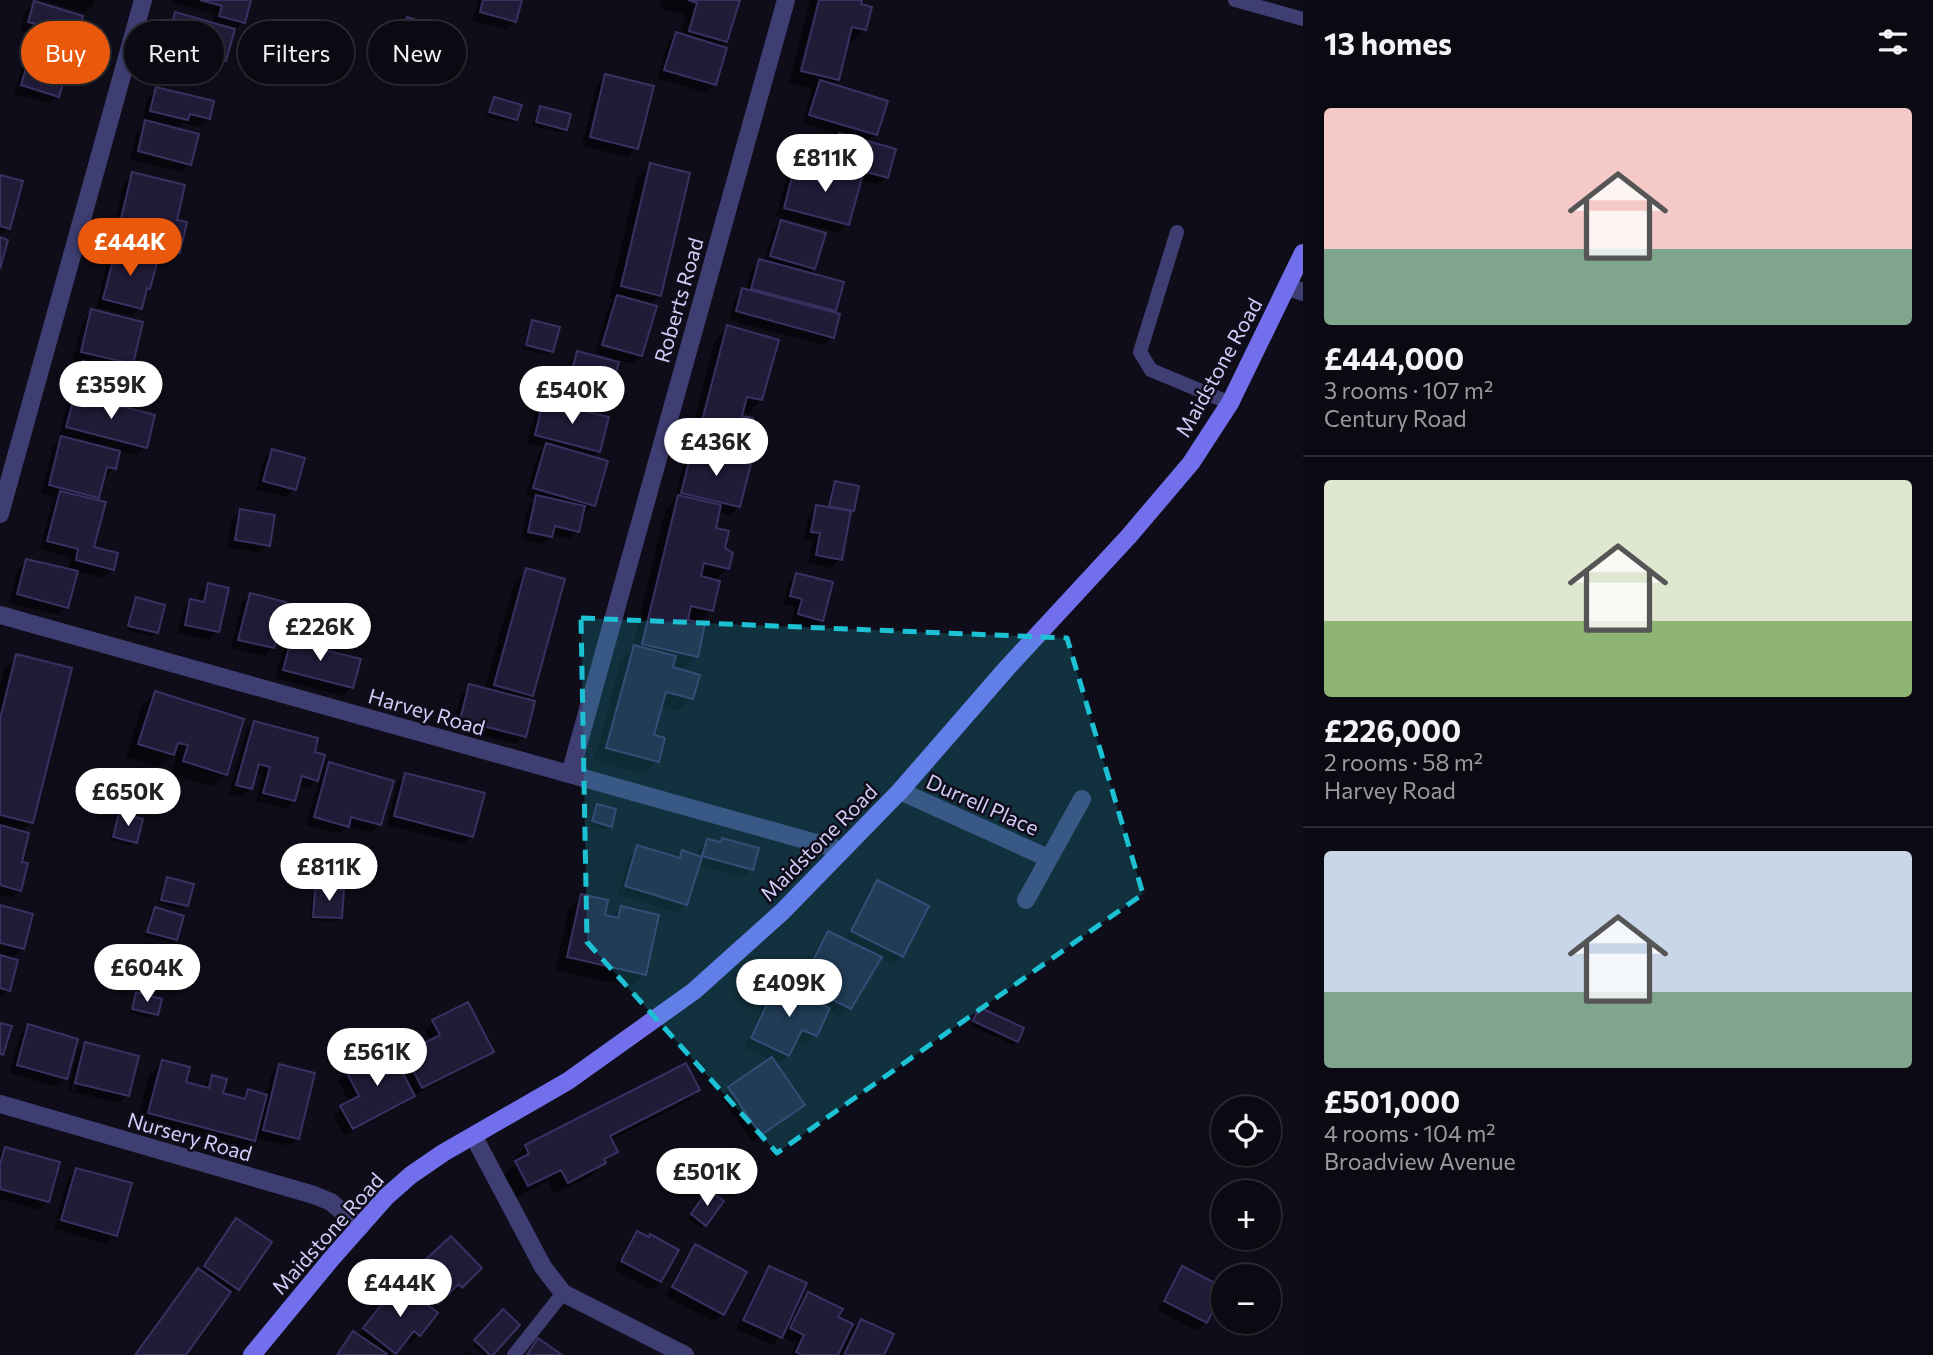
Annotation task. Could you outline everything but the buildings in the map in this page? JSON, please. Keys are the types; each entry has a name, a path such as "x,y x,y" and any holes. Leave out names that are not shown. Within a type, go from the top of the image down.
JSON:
{"street":[{"path":"0,514 143,0"},
{"name":"Roberts Road","path":"570,774 786,0"},
{"name":"Maidstone Road","path":"252,1355 386,1197 411,1175 443,1153 568,1081 694,991 783,911 900,791 1191,463 1230,403 1296,289 1303,253"},
{"name":"Harvey Road","path":"0,615 841,850"},
{"name":"Durrell Place","path":"900,791 1048,858"},
{"name":"Durrell Place","path":"1026,900 1082,799"},
{"name":"Nursery Road","path":"0,1104 314,1195 331,1202 360,1227"},
{"path":"474,1137 543,1267 563,1293 685,1355"}],"lane":[{"path":"1234,0 1303,19"},
{"path":"1177,232 1140,352 1150,370 1230,403"},
{"path":"514,1355 563,1293"}],"highlighted area":[{"path":"581,618 1067,638 1143,894 777,1153 587,942"}]}
